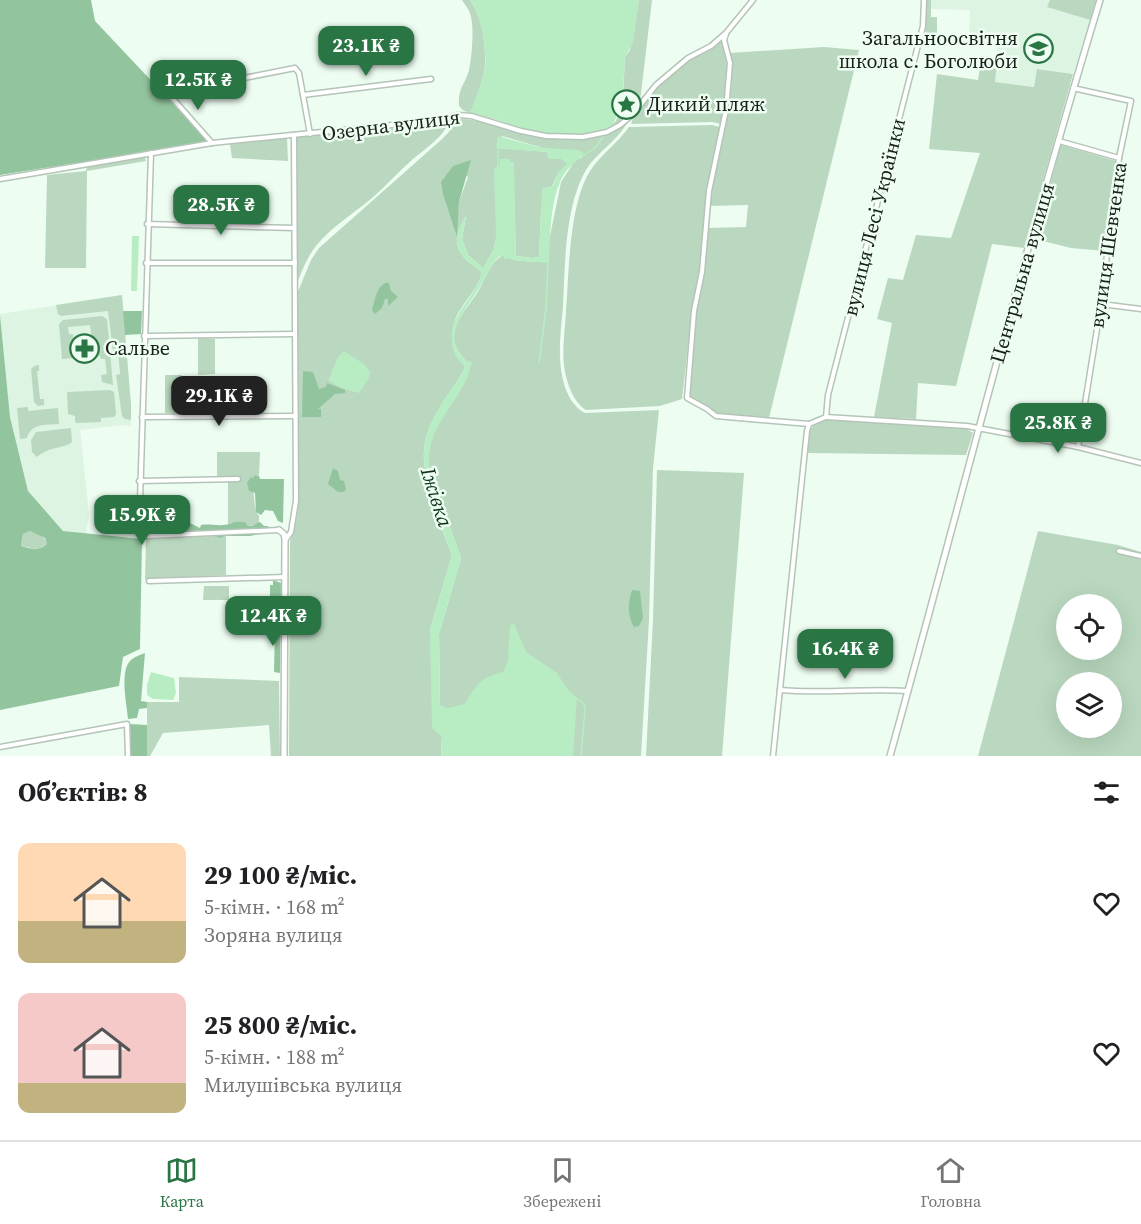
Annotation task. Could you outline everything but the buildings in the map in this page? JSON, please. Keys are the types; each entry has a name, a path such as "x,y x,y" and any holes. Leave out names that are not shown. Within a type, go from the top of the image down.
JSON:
{"street":[{"path":"753,0 726,33 724,40 730,63 729,85 726,110 708,191 702,272 694,311 686,393 688,400 716,416 809,424 826,417 967,426 1078,447 1141,463"},
{"name":"вулиця Лесі Українки","path":"826,417 828,395 923,26 924,0"},
{"name":"Центральна вулиця","path":"890,756 978,429 1073,88 1100,0"},
{"name":"Озерна вулиця","path":"0,179 212,143 432,121 458,116 471,116 546,136 583,137 607,132 620,125 633,114 656,84 688,58 711,46 726,33"},
{"name":"Озерна вулиця","path":"212,143 168,93 295,68 300,73 310,134"},
{"name":"Озерна вулиця","path":"303,95 431,79"},
{"name":"вулиця Шевченка","path":"1073,88 1131,102 1119,158 1101,304 1078,447"},
{"path":"285,539 291,532 295,517 294,135"},
{"path":"1059,141 1119,158"},
{"path":"150,153 138,528 144,536 279,530 284,534 284,756"},
{"path":"147,224 294,228"},
{"path":"146,263 295,263"},
{"path":"1101,304 1141,309"},
{"path":"144,336 295,334"},
{"path":"142,417 296,416"},
{"path":"774,756 809,424"},
{"path":"139,481 238,480"},
{"path":"1119,551 1141,556"},
{"path":"149,581 285,577"},
{"path":"780,690 806,693 881,689 908,691"},
{"path":"0,747 127,724 128,756"}],"shaded area":[{"path":"0,0 91,0 95,21 209,142 0,175"},
{"path":"462,0 470,0 474,7 480,22 485,49 483,77 471,112 479,109 498,120 464,111 459,106 472,51 472,22 469,10"},
{"path":"639,0 652,0 640,102 625,118 606,130 616,121 619,111 629,106 629,102 623,97 625,57 630,50"},
{"path":"927,0 931,0 931,17 937,17 937,34 925,31"},
{"name":"Загальноосвітня школа с. Боголюби","path":"931,0 1050,0 1047,7 1090,20 1073,74 1038,69 1035,87 995,82 997,36 969,35 970,10 931,9"},
{"path":"1050,0 1096,0 1090,20 1047,7"},
{"path":"722,40 727,82 721,124 712,122 631,124 634,115 656,85 688,59"},
{"path":"824,47 859,50 769,418 718,414 690,399 687,393 696,312 704,272 706,228 746,227 748,205 709,206 729,109 732,71 730,53"},
{"path":"981,61 997,63 995,82 1034,87 1037,69 1073,74 1024,248 992,244 956,386 918,383 916,419 874,417 892,323 877,319 888,278 903,280 916,235 951,238 980,153 929,149 937,74 978,80"},
{"path":"450,120 434,142 322,239 310,255 297,283 296,137 399,128"},
{"path":"475,120 534,136 577,139 604,134 628,121 619,135 586,170 579,184 567,236 560,352 561,371 566,390 574,403 585,413 659,410 653,468 649,620 641,756 573,756 573,749 451,722 440,705 439,634 461,558 430,472 428,458 431,440 440,419 464,384 466,361 454,340 458,321 477,294 490,268 499,258 503,255 514,260 536,262 539,257 516,256 513,162 497,166 496,238 494,249 484,267 468,255 462,239 466,216 459,229 457,242 461,253 482,273 454,324 453,347 465,366 464,370 434,417 425,444 425,469 428,482 439,513 437,516 452,555 430,630 442,737 441,756 289,756 290,541 297,517 298,501 297,294 311,260 319,248 441,140 449,132 453,121","holes":["502,136 543,148 583,156 574,162 561,182 550,236 539,256 541,212 558,173 567,166 567,163 562,159 548,159 548,152 497,148","453,166 468,177 459,202 456,234"]},
{"path":"712,125 720,127 707,191 700,271 692,311 682,399 660,406 586,410 576,401 570,388 563,354 571,239 583,185 594,165 629,127"},
{"path":"287,137 288,161 232,158 230,144 219,145"},
{"path":"1061,145 1116,161 1105,251 1071,248 1035,239"},
{"path":"144,156 146,161 87,171 86,268 45,268 47,175 86,171 87,166"},
{"path":"471,160 459,202 457,237 441,182 453,166"},
{"path":"385,283 389,283 391,291 398,297 388,306 388,299 385,299 382,308 375,314 372,310 376,295"},
{"path":"122,295 131,426 80,430 89,514 86,534 63,531 28,491 10,417 0,314"},
{"path":"122,295 131,420 122,416 116,375 120,374 118,351 113,351 108,311 61,316 58,314 56,305"},
{"path":"123,311 142,311 141,334 125,335"},
{"path":"0,315 10,417 28,491 63,531 142,539 140,649 123,657 119,686 0,710","holes":["30,531 45,538 47,544 41,548 32,549 21,546 23,534"]},
{"path":"102,316 107,319 113,385 102,382 101,375 107,374 105,359 101,359 100,356 94,357 90,325 68,327 69,334 73,334 75,358 62,359 59,324 63,320"},
{"path":"198,338 215,339 215,374 198,375"},
{"path":"39,365 39,371 37,371 40,399 44,399 44,405 38,406 34,402 31,369"},
{"path":"303,371 313,372 319,389 326,387 327,383 345,390 345,393 335,394 318,409 321,409 321,417 302,417"},
{"path":"165,375 182,375 182,413 165,413"},
{"path":"110,390 114,392 116,414 114,417 101,418 101,422 77,423 75,416 68,414 67,392"},
{"path":"28,407 28,411 58,408 59,424 35,427 27,438 20,439 17,408"},
{"path":"828,418 967,429 973,433 966,455 807,453 812,427"},
{"path":"71,428 72,442 37,457 32,452 31,440 36,432"},
{"path":"217,452 260,452 259,476 252,478 259,525 248,526 241,522 228,525 228,481 235,477 217,477"},
{"path":"333,468 338,471 340,480 344,481 346,489 344,492 338,492 328,484"},
{"path":"657,470 744,473 722,756 646,756"},
{"path":"255,475 260,479 284,479 283,523 278,521 273,511 265,510 261,515 256,512 255,493 249,491 247,483"},
{"path":"172,522 176,528 188,522 200,528 201,525 221,525 234,522 245,522 248,526 252,526 260,522 268,526 270,532 221,538 209,535 175,538 146,537 145,526 153,523 161,527 163,523"},
{"path":"29,531 41,535 47,544 37,548 21,546 23,534"},
{"path":"1038,531 1118,545 1141,552 1141,756 978,756"},
{"path":"226,536 226,575 145,579 146,538"},
{"path":"273,580 281,583 280,673 274,672 275,630 270,625 270,585 273,585"},
{"path":"204,586 229,586 229,600 203,600"},
{"path":"632,590 640,591 643,618 639,626 634,627 629,609"},
{"path":"145,653 141,701 147,702 147,708 139,709 137,718 128,719 125,671 131,660"},
{"path":"179,677 279,681 280,756 271,756 269,725 163,733 150,756 147,756 147,702 179,702"},
{"path":"130,724 147,725 147,756 131,756"}],"water":[{"path":"470,0 639,0 633,43 625,57 622,108 610,128 584,135 546,134 528,131 470,112 477,96 485,60 480,23"},
{"path":"498,136 543,148 580,150 584,154 567,170 557,190 552,214 549,263 504,259 503,255 500,256 491,266 462,314 455,333 458,352 466,361 472,362 468,377 438,427 429,455 430,472 461,558 439,634 440,705 448,708 465,704 484,679 503,672 508,661 510,625 514,624 526,652 557,673 568,690 577,698 573,756 441,756 442,737 432,728 430,630 452,555 428,482 425,469 425,444 434,417 464,370 465,366 457,358 453,349 452,332 458,314 474,291 482,273 461,253 457,235 466,216 462,239 468,255 484,267 494,249 496,238 494,169 500,164 500,159 510,159 510,162 514,162 516,256 539,257 542,188 553,186 558,173 567,163 562,159 548,159 547,152 496,148"},
{"path":"132,236 139,236 137,291 131,291"},
{"path":"344,351 364,364 370,372 369,378 359,393 341,388 328,380 338,357"},
{"path":"151,672 174,678 176,693 173,700 153,699 147,695"}],"waterway":[{"path":"584,155 596,147 604,135"},
{"name":"Іжівка","path":"498,149 498,165"},
{"path":"539,362 546,309 548,262"},
{"path":"577,698 584,704 585,709 581,756"}],"place":[{"name":"Загальноосвітня школа с. Боголюби","path":"1039,49"},
{"name":"Дикий пляж","path":"626,104"},
{"name":"Сальве","path":"84,348"}]}
